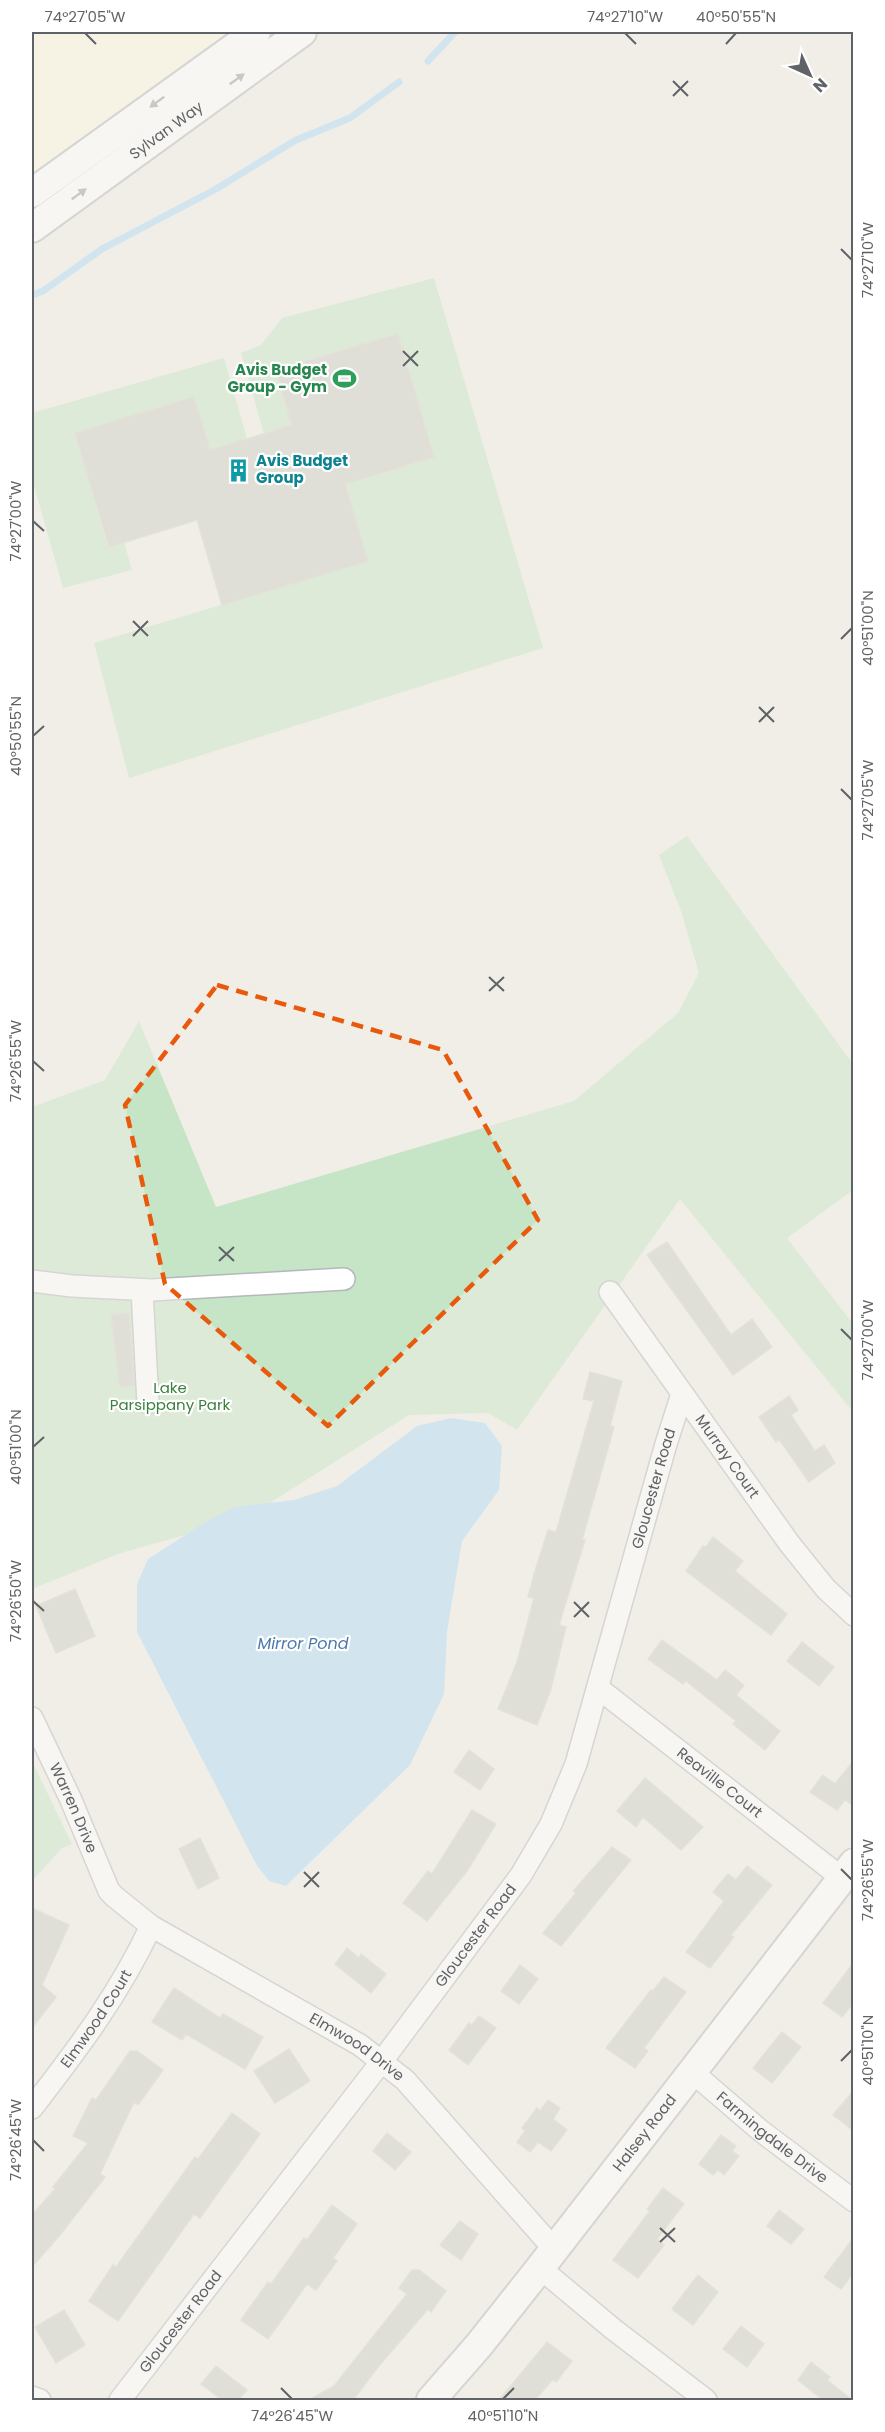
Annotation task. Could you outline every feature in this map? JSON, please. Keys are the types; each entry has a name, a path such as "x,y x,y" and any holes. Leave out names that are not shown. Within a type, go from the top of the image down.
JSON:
{"street":[{"name":"Sylvan Way","path":"32,192 256,32"},
{"name":"Sylvan Way","path":"32,228 302,32"},
{"path":"32,1281 142,1290 344,1280"},
{"path":"142,1290 148,1404"},
{"name":"Murray Court","path":"610,1292 789,1543 826,1589 854,1615"},
{"name":"Gloucester Road","path":"120,2400 382,2061 521,1875 551,1824 576,1764 682,1394"},
{"name":"Reaville Court","path":"598,1688 848,1871"},
{"name":"Warren Drive","path":"32,1718 72,1800 109,1891 115,1897"},
{"name":"Halsey Road","path":"431,2400 479,2345 547,2259 848,1871"},
{"name":"Elmwood Drive","path":"115,1897 151,1926 360,2045 405,2080 547,2259 613,2329 706,2400"},
{"name":"Elmwood Court","path":"32,2108 111,2002 135,1962 151,1926"},
{"name":"Farmingdale Drive","path":"691,2071 761,2130 854,2201"},
{"path":"32,2397 40,2400"}],"highlighted area":[{"path":"217,985 443,1050 538,1220 328,1426 165,1284 125,1105"}],"shaded area":[{"path":"32,32 228,32 32,174"}],"green space":[{"path":"434,278 543,648 129,778 94,643 368,561 345,484 434,457 398,334 276,370 292,425 264,434 241,353 261,345 282,318"},
{"path":"224,358 247,439 210,450 194,397 75,433 108,547 124,542 132,570 63,588 32,479 32,413"},
{"name":"Lake Parsippany Park","path":"687,836 853,1064 853,1190 787,1238 853,1324 853,1412 680,1199 517,1430 488,1413 409,1415 246,1518 121,1553 32,1589 32,1107 105,1080 139,1021 216,1207 574,1101 678,1013 699,973 681,911 659,855"},
{"path":"32,1761 72,1844 61,1849 32,1881"}],"water":[{"name":"Mirror Pond","path":"451,1418 485,1423 502,1446 499,1490 462,1541 447,1632 444,1694 410,1765 286,1886 269,1881 256,1864 137,1632 137,1584 148,1559 207,1521 235,1507 294,1500 337,1486 417,1426"}],"building":[{"name":"Avis Budget Group","path":"398,334 434,457 345,484 368,561 222,605 197,520 109,547 75,433 194,397 210,450 247,439 292,425 276,370"},
{"path":"667,1242 731,1335 752,1319 772,1347 733,1375 647,1255"},
{"path":"129,1313 134,1385 120,1387 111,1315"},
{"path":"590,1372 622,1381 610,1426 614,1427 582,1540 585,1540 559,1625 566,1627 550,1692 537,1725 498,1709 517,1662 534,1598 528,1597 535,1571 548,1530 556,1532 594,1401 583,1399"},
{"path":"789,1396 798,1410 791,1415 815,1451 824,1445 835,1463 809,1482 779,1439 776,1442 759,1417"},
{"path":"713,1537 743,1561 735,1571 787,1614 771,1635 686,1571 703,1546 706,1547"},
{"path":"75,1589 95,1636 56,1653 36,1606"},
{"path":"662,1640 717,1680 725,1670 744,1685 736,1695 780,1731 765,1750 733,1724 736,1721 686,1681 683,1684 648,1659"},
{"path":"802,1642 834,1667 819,1686 787,1661"},
{"path":"469,1750 494,1769 480,1790 454,1772"},
{"path":"854,1760 854,1806 845,1800 837,1810 810,1792 823,1775 835,1784"},
{"path":"645,1778 703,1827 681,1850 643,1817 636,1827 617,1811"},
{"path":"472,1810 496,1824 467,1871 427,1921 403,1903 428,1871 432,1874"},
{"path":"200,1838 219,1878 198,1889 179,1849"},
{"path":"612,1847 631,1860 561,1946 543,1933 576,1893 573,1891"},
{"path":"747,1866 772,1885 731,1935 734,1937 710,1968 686,1952 724,1901 713,1892 728,1874 736,1880"},
{"path":"32,1908 69,1925 42,1985 56,1997 32,2028"},
{"path":"347,1948 359,1958 361,1954 386,1974 371,1993 335,1964"},
{"path":"854,1962 854,2002 842,2017 823,2003"},
{"path":"520,1965 538,1979 519,2004 501,1991"},
{"path":"664,1977 686,1992 644,2048 648,2051 635,2068 606,2048 651,1990 653,1991"},
{"path":"174,1988 220,2018 223,2014 263,2037 245,2069 186,2034 182,2040 152,2022"},
{"path":"479,2016 496,2028 468,2065 449,2050 469,2023 472,2025"},
{"path":"782,2032 801,2047 772,2083 753,2068"},
{"path":"289,2049 310,2081 275,2103 254,2071"},
{"path":"130,2051 137,2051 163,2070 138,2105 134,2102 100,2174 105,2177 32,2267 32,2215 55,2189 53,2187 88,2143 73,2136 92,2098 96,2100"},
{"path":"854,2090 854,2131 833,2115"},
{"path":"548,2100 560,2108 553,2119 567,2130 551,2151 538,2142 530,2152 517,2142 525,2131 522,2128 537,2108 540,2111"},
{"path":"232,2113 260,2134 200,2218 194,2214 118,2321 89,2301 113,2265 116,2267 195,2157 198,2159"},
{"path":"387,2133 411,2152 395,2170 373,2151"},
{"path":"721,2135 736,2146 732,2151 739,2156 724,2175 718,2170 713,2175 699,2164"},
{"path":"663,2188 684,2204 657,2239 664,2245 638,2278 613,2260 650,2211 647,2209"},
{"path":"332,2205 357,2224 333,2258 337,2261 316,2290 307,2284 268,2339 241,2320 268,2282 271,2284 304,2238 307,2240"},
{"path":"779,2210 804,2229 791,2244 767,2226"},
{"path":"460,2221 478,2234 461,2260 440,2245"},
{"path":"854,2237 854,2272 841,2289 824,2277"},
{"path":"412,2270 419,2270 446,2291 431,2312 428,2309 353,2400 309,2400 334,2386 407,2294 399,2288"},
{"path":"698,2275 718,2292 693,2325 672,2309"},
{"path":"64,2310 85,2345 56,2363 35,2327"},
{"path":"741,2326 764,2344 747,2367 723,2349"},
{"path":"547,2342 572,2361 556,2382 553,2379 535,2400 499,2400"},
{"path":"811,2362 830,2377 827,2380 852,2400 823,2400 798,2380"},
{"path":"216,2366 247,2390 238,2400 222,2400 201,2384"}],"waterway":[{"path":"428,61 455,32"},
{"path":"32,295 43,291 102,249 216,189 296,140 350,118 399,82"}],"place":[{"name":"Avis Budget Group - Gym","path":"345,379"},
{"name":"Avis Budget Group","path":"238,470"}]}
